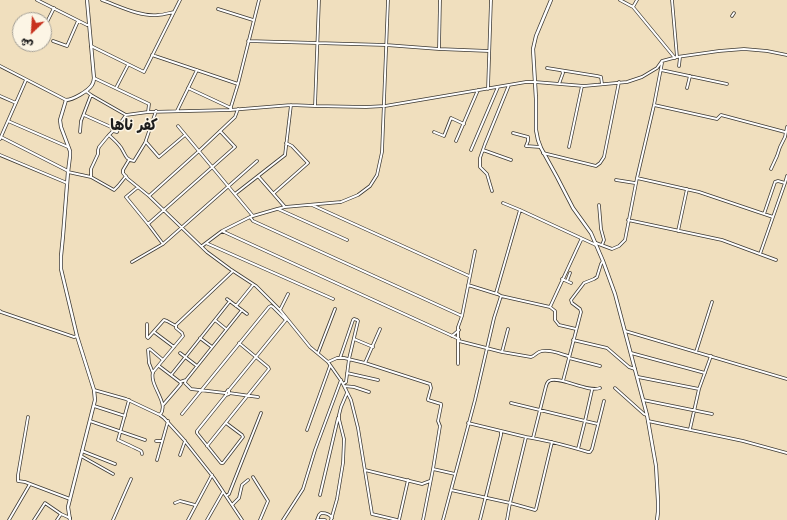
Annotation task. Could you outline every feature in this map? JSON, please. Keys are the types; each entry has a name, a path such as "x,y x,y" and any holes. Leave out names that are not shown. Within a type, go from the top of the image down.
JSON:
{"street":[{"path":"37,0 89,25"},
{"path":"0,66 66,100 72,100 86,91 93,84 94,78 87,0"},
{"path":"102,0 134,12 147,15 158,16 174,12"},
{"path":"91,46 144,72 180,0"},
{"path":"231,109 259,0"},
{"path":"315,106 319,0"},
{"path":"202,246 222,231 252,216 277,208 341,202 358,195 370,186 377,174 382,152 388,0"},
{"path":"439,49 440,0"},
{"path":"488,89 491,0"},
{"path":"551,0 536,36 533,49 536,130 540,147 558,177 573,208 591,233 615,294 647,415 656,466 658,501 657,520"},
{"path":"620,0 633,7 677,57"},
{"path":"633,7 637,0"},
{"path":"672,0 679,66"},
{"path":"52,12 54,8"},
{"path":"218,9 253,20"},
{"path":"53,41 67,46 78,21"},
{"path":"248,41 489,50"},
{"path":"86,91 126,115 156,111 238,109 291,105 366,107 385,106 526,82 582,86 627,82 642,77 657,68 662,62 677,57 719,51 744,49 787,55"},
{"path":"152,54 238,84"},
{"path":"503,203 596,244 612,249 619,246 625,240 662,62"},
{"path":"116,88 128,64"},
{"path":"547,68 601,77 602,84"},
{"path":"177,111 197,70"},
{"path":"661,70 727,84"},
{"path":"559,84 563,73 562,71"},
{"path":"687,88 690,76"},
{"path":"94,78 149,104 148,112"},
{"path":"26,80 0,138 68,171 92,177 114,190 126,176"},
{"path":"543,152 596,166 600,163 604,157 619,82"},
{"path":"492,191 487,174 480,167 480,158 509,85"},
{"path":"569,147 582,86"},
{"path":"471,150 498,87"},
{"path":"188,88 231,109"},
{"path":"456,141 478,90"},
{"path":"80,132 80,125 91,95"},
{"path":"0,96 16,104"},
{"path":"66,100 60,120 70,151 61,269 77,336 94,390 95,400 68,507 70,519"},
{"path":"235,194 284,154 291,105"},
{"path":"654,105 717,119 721,114 785,132"},
{"path":"149,196 235,117 238,109"},
{"path":"109,135 120,146 125,156 129,160 134,161 145,141 156,111"},
{"path":"84,115 111,127 113,131"},
{"path":"92,177 91,169 98,154 99,147 113,131 117,132 126,115"},
{"path":"434,132 444,136 451,118 464,124"},
{"path":"8,121 68,147 70,151"},
{"path":"178,126 235,194 252,216 253,221 462,316"},
{"path":"771,168 778,156 787,127"},
{"path":"148,224 235,147 220,131"},
{"path":"513,133 528,137 526,146 540,147"},
{"path":"145,141 159,157 185,134"},
{"path":"274,193 308,163 292,146 286,143"},
{"path":"483,150 512,160"},
{"path":"0,155 67,183"},
{"path":"129,160 123,170 123,173 207,252 254,284 280,310 310,347 328,362 341,380 351,400 358,428 372,514 398,520 408,480"},
{"path":"132,262 163,244 257,161"},
{"path":"258,176 285,207"},
{"path":"760,254 787,176"},
{"path":"637,178 699,192 773,217"},
{"path":"616,180 636,183"},
{"path":"764,214 775,182 778,181 785,183"},
{"path":"138,187 126,197 163,244"},
{"path":"678,231 687,190"},
{"path":"311,205 469,276"},
{"path":"599,205 601,230 604,240 602,245"},
{"path":"277,208 347,240"},
{"path":"497,294 496,293 520,210"},
{"path":"628,220 722,240 776,260"},
{"path":"222,231 459,340 487,349 531,357 540,352 549,351 600,366"},
{"path":"550,307 562,279 581,240 583,239"},
{"path":"206,243 333,299"},
{"path":"458,364 458,327 462,316 474,252"},
{"path":"563,381 581,311 571,303 571,300 584,283 597,277 603,261"},
{"path":"176,326 176,324 233,271"},
{"path":"567,281 570,273"},
{"path":"562,279 571,283"},
{"path":"236,306 254,284"},
{"path":"468,285 501,296 550,307 555,310 556,320 559,324 576,329"},
{"path":"280,310 288,294"},
{"path":"443,520 456,474 494,318 501,296"},
{"path":"227,299 247,314"},
{"path":"171,375 230,301"},
{"path":"696,352 712,302"},
{"path":"182,414 270,306 287,320"},
{"path":"318,353 335,309"},
{"path":"180,382 186,380 242,310"},
{"path":"0,311 74,337 77,336"},
{"path":"340,358 353,319 357,320 346,382 343,385"},
{"path":"146,324 147,338 149,338 164,320 167,320 176,326 183,335 153,373"},
{"path":"215,320 226,329"},
{"path":"226,423 243,437 223,463 220,463 197,433 197,430 287,320"},
{"path":"365,363 380,329"},
{"path":"502,352 508,329"},
{"path":"452,336 458,330"},
{"path":"625,331 787,379"},
{"path":"154,332 174,347"},
{"path":"200,338 212,347"},
{"path":"354,339 373,347"},
{"path":"573,340 607,348 630,367 635,369"},
{"path":"207,446 269,369 268,366 239,343"},
{"path":"160,415 163,410 163,405 152,376 153,373 149,363 148,349 151,349 163,360"},
{"path":"180,353 197,366"},
{"path":"630,353 705,374"},
{"path":"690,429 699,389 711,356"},
{"path":"328,362 340,358 349,359 430,384 431,388 428,400 441,404 438,421 440,426 423,520"},
{"path":"158,366 180,382"},
{"path":"307,430 330,366"},
{"path":"347,373 378,380"},
{"path":"638,377 699,389"},
{"path":"186,380 185,383 192,389 258,397"},
{"path":"283,520 303,489 315,450 341,380"},
{"path":"533,438 539,409 547,383 551,380 563,381 597,390 600,388"},
{"path":"163,405 180,385 180,382"},
{"path":"343,385 369,392"},
{"path":"615,388 647,415"},
{"path":"578,449 593,389"},
{"path":"94,390 129,400 160,415 168,422 212,475 242,520"},
{"path":"320,495 341,407 347,393"},
{"path":"129,400 118,440 140,450 142,454"},
{"path":"468,423 552,442 588,452 591,451 604,400"},
{"path":"643,400 712,414"},
{"path":"511,403 598,424"},
{"path":"94,406 125,416"},
{"path":"226,496 229,494 261,413"},
{"path":"331,519 337,499 343,463 344,439 339,415"},
{"path":"28,418 18,480 70,499"},
{"path":"90,421 145,440"},
{"path":"648,421 743,441 787,453"},
{"path":"157,460 168,422"},
{"path":"480,520 501,431"},
{"path":"507,520 526,437"},
{"path":"156,441 162,442"},
{"path":"180,455 185,441"},
{"path":"451,490 535,510 552,442"},
{"path":"82,451 115,464"},
{"path":"81,456 113,474"},
{"path":"433,469 456,474"},
{"path":"365,470 422,484 430,481"},
{"path":"188,520 212,475"},
{"path":"253,477 268,501 260,520"},
{"path":"113,520 131,479"},
{"path":"232,505 239,498 242,485 248,480"},
{"path":"9,520 30,484"},
{"path":"207,520 223,492"},
{"path":"175,503 180,501 195,505"},
{"path":"34,520 45,503 70,519"},
{"path":"325,520 317,520 321,513 330,516 331,519"},
{"path":"57,520 61,514"}],"district":[{"name":"كفر ناها","path":"134,128"}]}
